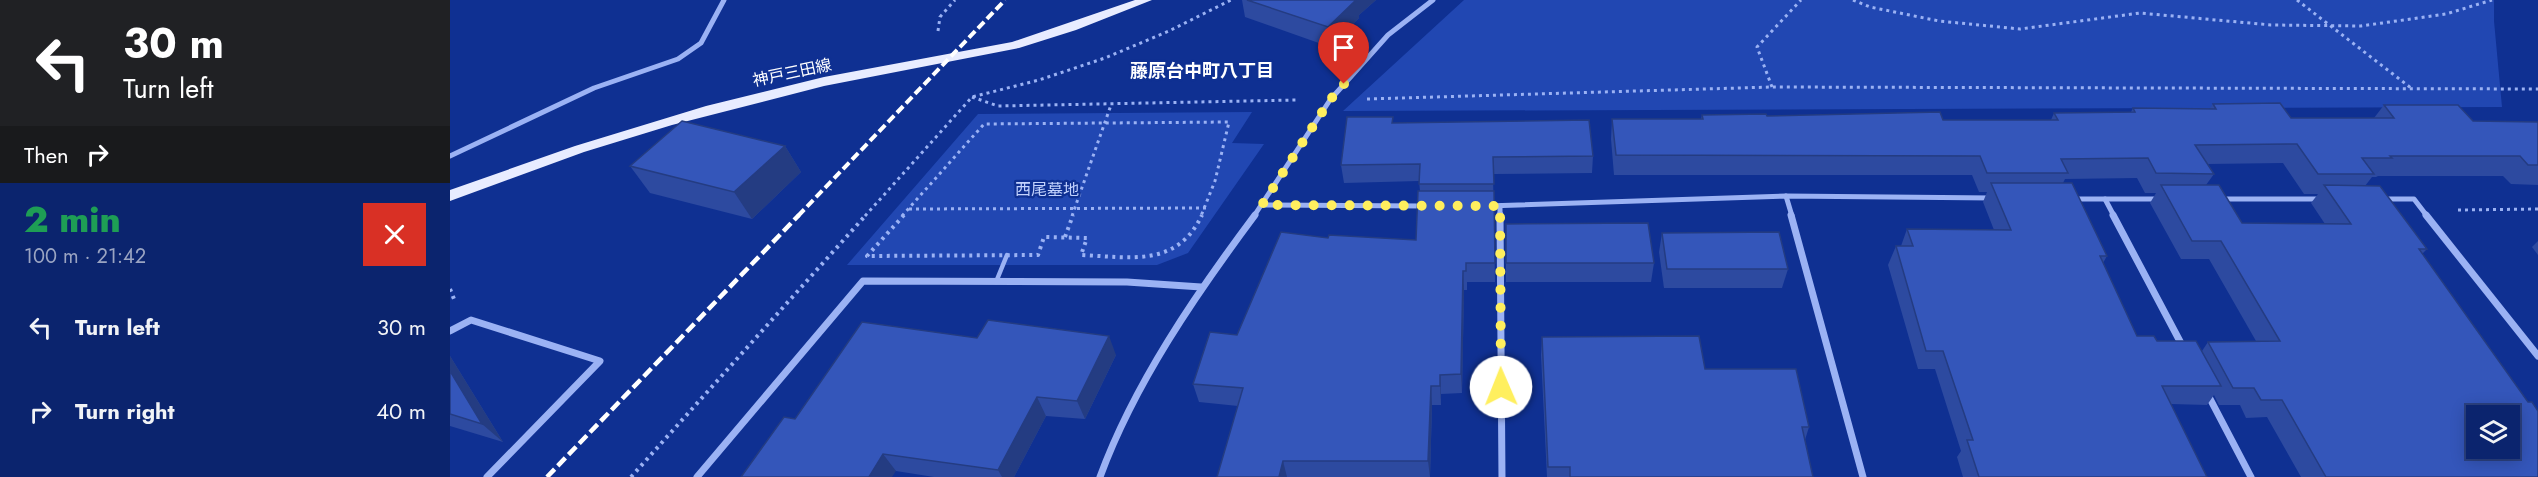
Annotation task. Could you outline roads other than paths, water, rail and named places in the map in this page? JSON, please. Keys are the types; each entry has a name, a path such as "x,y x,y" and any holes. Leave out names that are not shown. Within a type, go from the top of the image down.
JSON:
{"main road":[{"name":"神戸三田線","path":"450,196 573,151 729,104 813,84 997,50 1045,36 1146,0"}],"street":[{"path":"450,156 594,88 678,59 701,43 724,0"},
{"path":"1100,477 1116,434 1201,287 1262,205 1330,100 1388,35 1433,0"},
{"path":"1476,206 1786,196 1999,198"},
{"path":"1786,196 1863,477"},
{"path":"2070,199 2164,199"},
{"path":"2105,199 2186,354"},
{"path":"2212,199 2331,199"},
{"path":"2378,199 2414,199 2425,210 2538,356"},
{"path":"1262,205 1428,206"},
{"path":"1500,206 1502,477"},
{"path":"697,477 862,281 1127,282 1201,287"},
{"path":"450,331 471,320 600,361 487,477"},
{"path":"2203,384 2251,477"}],"lane":[{"path":"996,282 1007,255"}],"railway":[{"path":"798,216 1005,0"},
{"path":"547,477 799,215"}],"district":[{"name":"藤原台中町八丁目","path":"1202,71"}],"park label":[{"name":"西尾墓地","path":"1047,189"}]}
